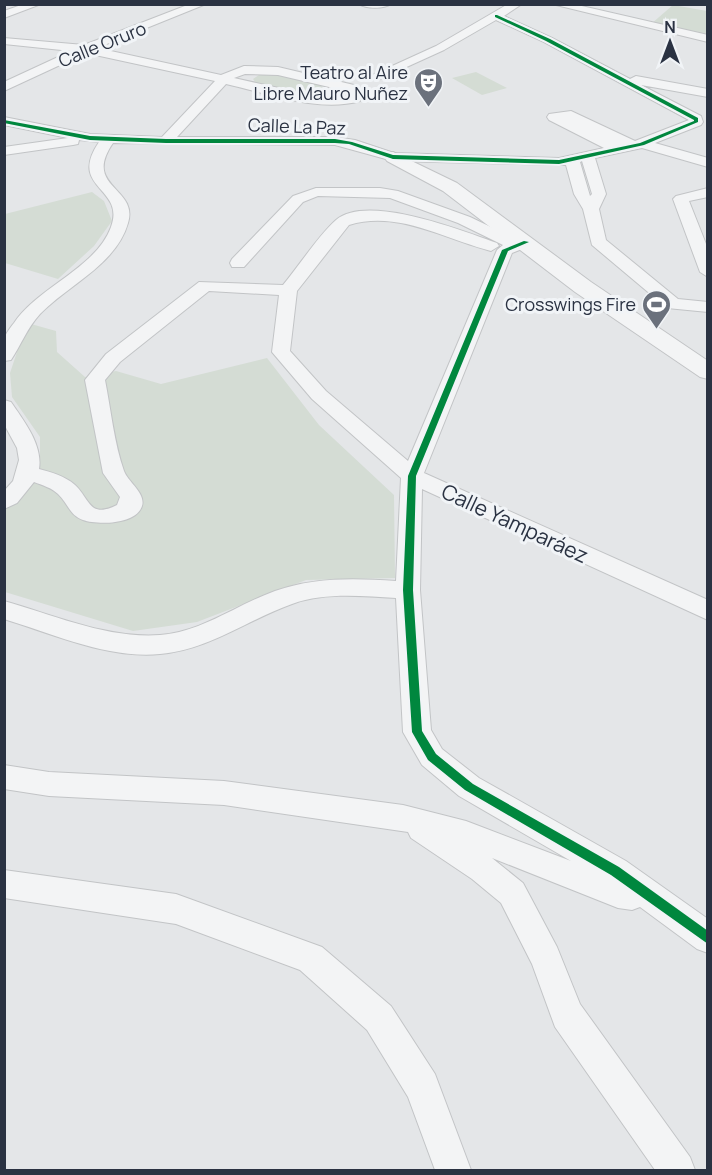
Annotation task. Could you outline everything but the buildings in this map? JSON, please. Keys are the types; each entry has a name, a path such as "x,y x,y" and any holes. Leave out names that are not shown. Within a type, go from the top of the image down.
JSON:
{"street":[{"path":"4,15 36,4"},
{"name":"Calle Oruro","path":"4,87 85,49 201,4"},
{"path":"364,4 383,5"},
{"path":"374,77 440,48 517,4"},
{"path":"557,4 708,39"},
{"path":"496,16 548,40 696,119 696,122 637,145"},
{"path":"4,41 85,49 224,79 324,102 347,101 355,98 356,94 350,88 278,71 244,70 224,79 165,141"},
{"path":"616,76 708,93"},
{"path":"616,149 554,117 566,114 637,145 708,163"},
{"name":"Calle La Paz","path":"4,121 90,138 165,141 335,141 351,143 393,157 559,162 637,145"},
{"path":"4,151 90,138"},
{"path":"4,356 26,320 92,263 117,232 122,213 120,204 95,172 98,157 109,138"},
{"path":"588,156 599,194 591,208"},
{"path":"393,157 450,187 516,246"},
{"path":"572,159 581,194 591,208 598,242 673,304 708,307"},
{"path":"238,262 298,199 316,192 393,194 464,220 516,246 583,287 708,372"},
{"path":"707,193 681,199 708,272"},
{"path":"26,473 44,476 68,490 78,507 89,515 109,517 125,511 131,506 131,497 114,473 95,380 112,357 205,286 288,290 343,222 355,216 370,214 403,219 516,246"},
{"path":"516,246 412,476 408,590 417,732 432,758 469,787 615,871 708,938"},
{"name":"Calle Yamparáez","path":"288,290 281,352 319,395 412,476 708,611"},
{"path":"4,406 29,453 23,483 11,499 4,502"},
{"path":"4,610 129,645 160,645 182,641 216,629 284,598 315,590 371,588 408,590"},
{"path":"4,777 49,784 224,793 403,818 466,834 618,894 632,896 642,890"},
{"path":"403,818 483,868 512,893 546,958 567,1015 677,1170"},
{"path":"4,885 176,909 311,958 379,1018 422,1087 453,1170"}],"shaded area":[{"path":"673,5 707,11 707,37 651,24"},
{"path":"476,72 507,88 482,95 452,78"},
{"path":"259,75 295,78 315,83 327,90 312,95 293,92 256,83 253,79"},
{"path":"92,192 104,201 112,221 94,246 58,279 5,263 5,214"},
{"path":"31,324 56,331 57,352 85,377 116,371 161,384 267,358 319,425 394,495 395,578 306,580 197,622 133,631 5,592 5,502 40,473 40,437 12,397 10,373 18,349"}],"cycle path":[{"path":"4,121 90,138 166,141 335,141 350,143 393,157 559,162 642,144 696,122 696,119 548,40 496,16"},
{"path":"526,242 505,250 412,476 408,590 417,732 432,757 469,787 615,871 708,938"}],"place":[{"name":"Teatro al Aire Libre Mauro Nuñez","path":"429,108"},
{"name":"Crosswings Fire","path":"657,330"}]}
